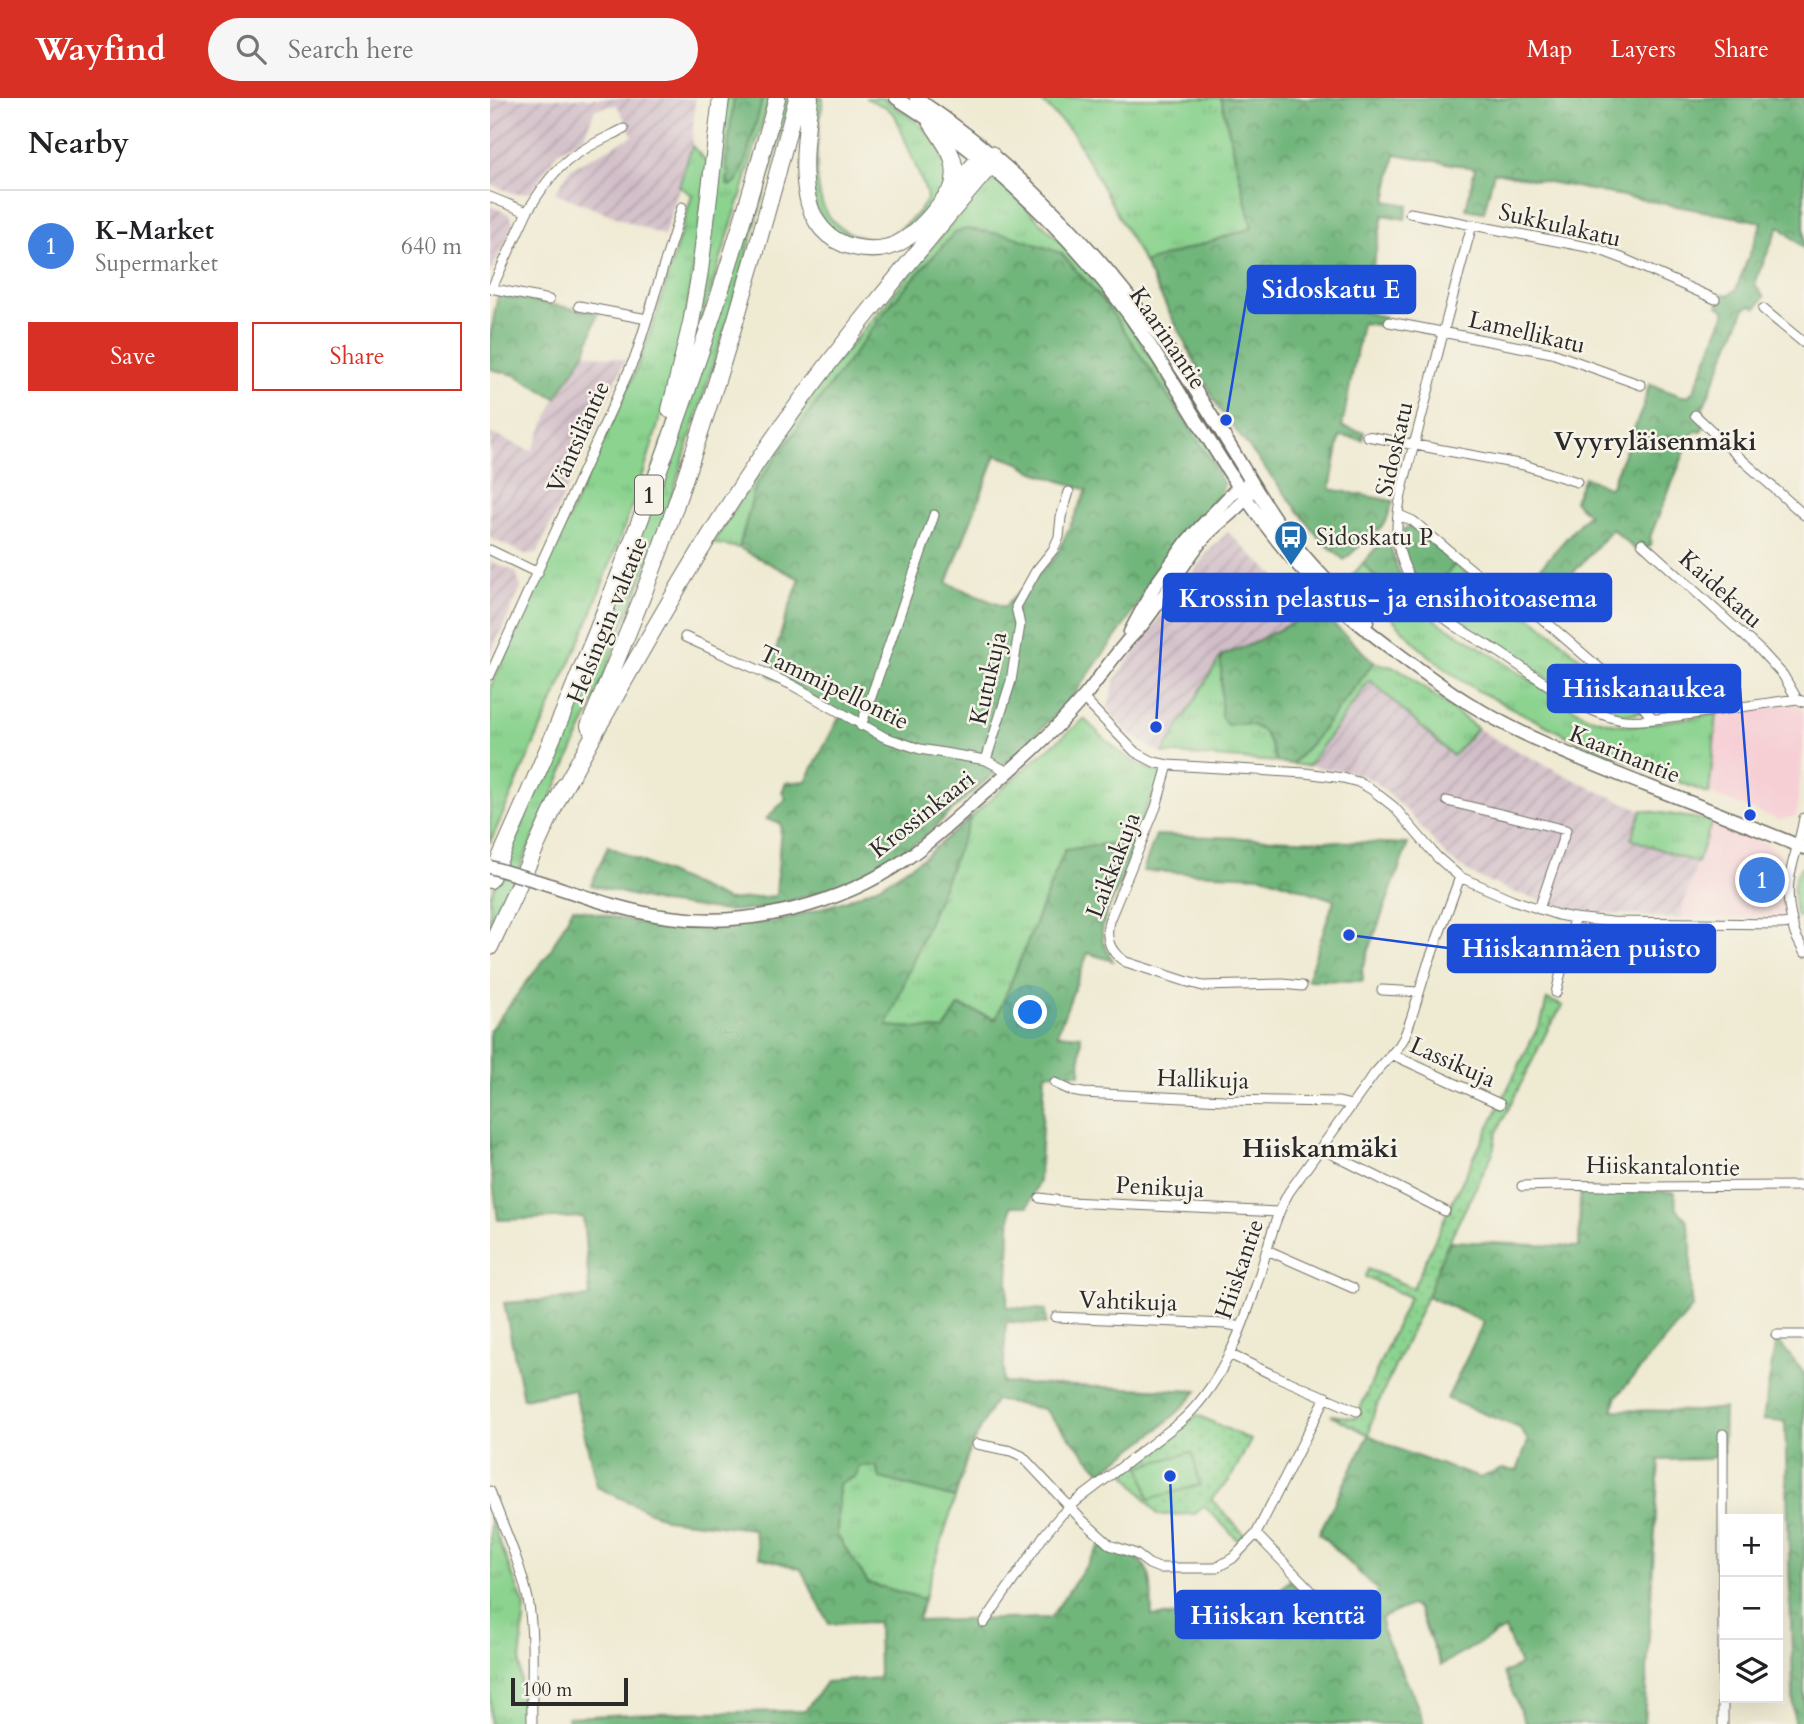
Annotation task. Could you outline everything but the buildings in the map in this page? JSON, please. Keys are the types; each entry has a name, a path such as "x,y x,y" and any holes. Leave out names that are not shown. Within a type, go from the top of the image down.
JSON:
{"highway":[{"path":"653,484 698,284 721,98"},
{"name":"Helsingin valtatie","path":"490,880 542,764 653,484 717,300 777,98"},
{"name":"Helsingin valtatie","path":"490,947 561,795 661,547 739,307 797,98"},
{"path":"810,98 803,156 806,193 813,213 824,230 849,246 885,248 904,240 924,223 952,189 987,159"},
{"path":"931,122 952,158 956,176 952,189"},
{"path":"561,795 657,622 766,448 842,344 987,159"}],"main road":[{"name":"Kaarinantie","path":"896,98 1033,190 1060,217 1107,270 1180,367 1280,526 1404,659"},
{"name":"Kaarinantie","path":"916,98 955,125 1062,234 1100,277 1124,307 1168,374 1245,499 1324,593 1366,631 1470,705 1531,737 1591,764 1800,847"},
{"path":"1238,487 1254,485"},
{"name":"Krossinkaari","path":"490,867 624,908 669,917 718,919 784,911 836,895 884,872 926,844 1030,753 1083,698 1142,624 1194,550 1210,531 1245,499 1254,485"},
{"name":"Krossinkaari","path":"1124,645 1154,587 1188,540 1238,487"}],"street":[{"path":"550,300 491,288 527,212 550,179 575,156 624,129"},
{"path":"490,197 527,212"},
{"name":"Väntsiläntie","path":"490,675 636,355 682,207"},
{"name":"Sukkulakatu","path":"1410,213 1598,249 1715,299"},
{"name":"Sidoskatu","path":"1472,225 1414,445 1399,515 1398,543 1405,568 1419,593 1440,615 1587,708 1611,717 1623,720 1665,718 1800,700"},
{"path":"579,306 647,319"},
{"path":"1763,309 1804,343"},
{"name":"Lamellikatu","path":"1389,322 1552,353 1641,385"},
{"path":"1695,415 1804,515"},
{"path":"1367,436 1524,465 1577,482"},
{"name":"Kutukuja","path":"986,760 1014,668 1020,625 1016,607 1059,537 1061,517 1069,492"},
{"path":"862,726 934,515"},
{"path":"1399,515 1413,521 1490,585 1511,599"},
{"name":"Kaidekatu","path":"1642,543 1761,651 1783,675 1800,700"},
{"path":"490,550 538,573"},
{"path":"1538,615 1642,705 1652,718"},
{"name":"Tammipellontie","path":"685,637 792,685 884,737 920,749 986,760 1008,772"},
{"path":"1083,698 1135,752 1154,762 1305,773 1358,782 1394,807 1437,857 1460,877 1539,909 1574,918 1612,922 1792,923 1795,934"},
{"name":"Laikkakuja","path":"1168,765 1156,807 1109,920 1107,934 1113,951 1126,962 1196,984 1302,986"},
{"path":"1447,801 1566,830 1539,909"},
{"path":"1804,818 1800,847 1787,887 1790,916 1804,951"},
{"name":"Hiiskantie","path":"984,1623 1045,1534 1069,1507 1190,1414 1207,1392 1241,1327 1279,1213 1295,1182 1375,1073 1399,1046 1408,1029 1460,877"},
{"path":"1556,993 1574,918"},
{"path":"1382,990 1419,992"},
{"name":"Lassikuja","path":"1391,1054 1500,1104"},
{"name":"Hallikuja","path":"1055,1083 1083,1093 1339,1102 1351,1105"},
{"path":"1320,1148 1445,1211"},
{"name":"Hiiskantalontie","path":"1522,1186 1804,1186"},
{"name":"Penikuja","path":"1040,1198 1069,1202 1279,1213"},
{"path":"1267,1250 1353,1288"},
{"name":"Vahtikuja","path":"1056,1317 1241,1327"},
{"path":"1776,1335 1804,1335"},
{"path":"1229,1354 1357,1411"},
{"path":"977,1444 1022,1456 1069,1507 1110,1545 1136,1554 1154,1566 1165,1569 1210,1569 1222,1566 1233,1558 1256,1534 1326,1397"},
{"path":"1723,1434 1723,1724"},
{"path":"490,1491 520,1571 528,1602 532,1652 532,1724"},
{"path":"1256,1534 1324,1604"}],"shaded area":[{"path":"490,98 695,98 692,146 664,236 555,193 571,168 633,136 617,105 595,109 583,138 557,152 531,192 515,194 490,184"},
{"path":"490,206 509,214 514,225 490,273"},
{"path":"585,353 625,360 538,552 527,555 490,538 490,433 532,451 556,398"},
{"path":"1228,532 1313,612 1251,644 1221,656 1163,753 1159,752 1127,732 1109,712 1115,679 1208,552"},
{"path":"490,561 516,572 521,588 490,655"},
{"path":"1370,680 1453,756 1477,728 1595,790 1642,810 1632,839 1697,863 1679,919 1577,911 1516,893 1475,876 1450,860 1407,811 1374,781 1345,771 1308,766"},
{"path":"1795,703 1804,712 1804,741 1796,816 1780,820 1709,794 1717,714"},
{"path":"1712,821 1769,845 1777,852 1781,864 1780,885 1786,912 1780,918 1679,919"}],"green space":[{"path":"726,98 734,98 726,165 727,184 742,173 763,98 769,98 689,358"},
{"path":"734,98 763,98 742,173 736,183 730,186 727,184 726,165"},
{"path":"784,98 791,98 733,303 663,523 589,714 490,934 490,896 552,755"},
{"path":"816,98 823,98 817,159 820,196 832,220 845,231 861,237 886,237 909,222 927,200 895,115 886,107 865,98 883,98 917,122 931,135 950,166 943,195 890,241 854,243 828,227 816,207 808,155"},
{"path":"1038,98 1221,98 1252,228 1144,263 1073,133"},
{"path":"1221,98 1804,98 1804,248 1779,226 1756,279 1756,286 1764,297 1756,308 1751,305 1745,308 1702,410 1707,419 1701,432 1692,434 1650,537 1651,545 1641,555 1612,529 1543,607 1517,594 1588,514 1574,501 1584,477 1610,488 1643,407 1649,384 1681,396 1688,396 1694,390 1724,316 1724,310 1718,306 1723,294 1731,294 1736,289 1762,222 1494,172 1484,212 1466,209 1475,168 1395,154 1386,201 1408,205 1405,219 1383,215 1364,312 1385,317 1383,326 1362,323 1342,427 1364,432 1363,440 1340,436 1330,489 1393,501 1381,527 1344,560 1320,539 1219,409 1144,263 1252,228"},
{"path":"692,146 708,163 683,341 640,485 588,622 490,843 490,688 635,372 656,316 692,195 679,186"},
{"path":"990,180 1001,183 1069,250 1116,305 1218,461 1214,465 1109,308 1061,253 954,233 890,305 756,485 739,548 713,543 751,483 830,370"},
{"path":"966,229 1009,235 1061,253 1109,308 1214,465 1224,485 1220,494 1173,548 1125,624 1072,697 1024,747 922,839 889,861 849,881 762,909 726,911 662,903 591,885 608,846 727,900 776,896 781,824 766,819 786,799 782,792 786,783 806,781 841,714 769,675 800,579 739,548 756,485 890,305 954,233","holes":["996,455 1034,472 1087,490 1055,558 1004,607 947,583"]},
{"path":"498,295 598,313 585,353 556,398 515,375 490,369 490,336"},
{"path":"1411,526 1455,564 1427,597 1416,582 1405,557 1404,529"},
{"path":"1388,534 1399,572 1420,605 1412,615 1363,563"},
{"path":"1363,563 1395,600 1412,614 1420,605 1439,623 1586,716 1633,726 1717,714 1709,794 1563,734 1480,692 1453,675 1420,648 1352,576"},
{"path":"1455,564 1483,588 1552,633 1641,712 1614,713 1582,700 1427,597"},
{"path":"1313,612 1331,622 1374,662 1311,744 1292,764 1276,762 1270,743 1261,730 1247,724 1227,725 1221,717 1221,656 1251,644"},
{"path":"1221,656 1221,717 1227,724 1247,724 1261,730 1270,743 1276,762 1163,753"},
{"path":"1374,662 1399,669 1477,728 1453,756 1370,680 1308,766 1292,764 1311,744"},
{"path":"1084,719 1129,759 1163,772 1134,840 1065,850 996,1019 960,1006 944,1030 886,1026 971,817"},
{"path":"1642,810 1712,821 1697,863 1631,839"},
{"path":"971,817 887,1026 944,1030 959,1006 996,1019 1065,850 1134,840 1124,874 1105,916 1102,932 1103,942 1113,961 1088,953 1057,1034 1081,1036 1080,1074 1045,1073 1039,1181 1028,1206 1011,1206 1007,1307 1046,1310 1046,1324 1006,1322 1003,1383 1197,1391 1164,1424 1101,1472 1044,1409 995,1400 969,1451 955,1498 880,1478 876,1466 859,1466 856,1476 839,1484 837,1535 868,1583 924,1599 918,1621 1050,1618 1100,1546 1127,1554 1144,1565 1150,1580 1152,1616 1255,1615 1290,1580 1323,1614 1377,1613 1377,1590 1319,1533 1369,1435 1407,1453 1480,1478 1502,1469 1517,1471 1528,1441 1520,1428 1447,1399 1484,1322 1427,1296 1444,1251 1451,1241 1579,1247 1580,1189 1675,1192 1676,1208 1687,1220 1691,1239 1693,1307 1617,1396 1612,1410 1696,1411 1724,1408 1723,1453 1708,1459 1659,1460 1644,1724 1526,1724 1504,1673 1520,1665 1505,1629 1441,1665 1418,1609 1411,1605 1382,1618 1382,1630 1424,1724 570,1724 567,1717 805,1711 826,1682 879,1678 878,1622 829,1624 801,1569 759,1557 753,1529 665,1519 597,1487 574,1389 523,1399 504,1303 590,1297 583,1217 498,1220 490,1162 490,1030 549,953 573,908 669,927 724,927 779,921 845,901 879,886 923,858"},
{"path":"1156,835 1408,844 1362,969 1363,981 1307,980 1334,900 1263,876 1143,871"},
{"path":"1804,865 1804,915 1798,917 1794,903 1794,882"},
{"path":"1547,999 1563,1006 1549,1027 1496,1134 1493,1153 1444,1251 1427,1296 1374,1412 1369,1435 1331,1415 1356,1418 1409,1297 1365,1277 1368,1269 1413,1288 1542,1019"},
{"path":"1776,1338 1804,1373 1804,1724 1794,1724 1785,1422 1763,1420"},
{"path":"1197,1415 1251,1440 1229,1481 1211,1499 1245,1535 1239,1541 1204,1506 1195,1514 1158,1515 1126,1474"},
{"path":"1192,1452 1200,1485 1149,1499 1141,1466"},
{"path":"859,1466 876,1466 881,1478 955,1498 924,1599 868,1583 837,1535 839,1484 856,1476"},
{"path":"490,1518 525,1607 520,1663 522,1724 490,1724"}],"place":[{"name":"Sidoskatu E","path":"1226,420"},
{"name":"Sidoskatu P","path":"1291,567"},
{"name":"Krossin pelastus- ja ensihoitoasema","path":"1156,727"},
{"name":"Hiiskanaukea","path":"1750,815"},
{"name":"K-Market","path":"1762,880"},
{"name":"Hiiskanmäen puisto","path":"1349,935"},
{"name":"Hiiskan kenttä","path":"1170,1476"}],"district":[{"name":"Vyyryläisenmäki","path":"1655,441"},
{"name":"Hiiskanmäki","path":"1320,1148"}]}
